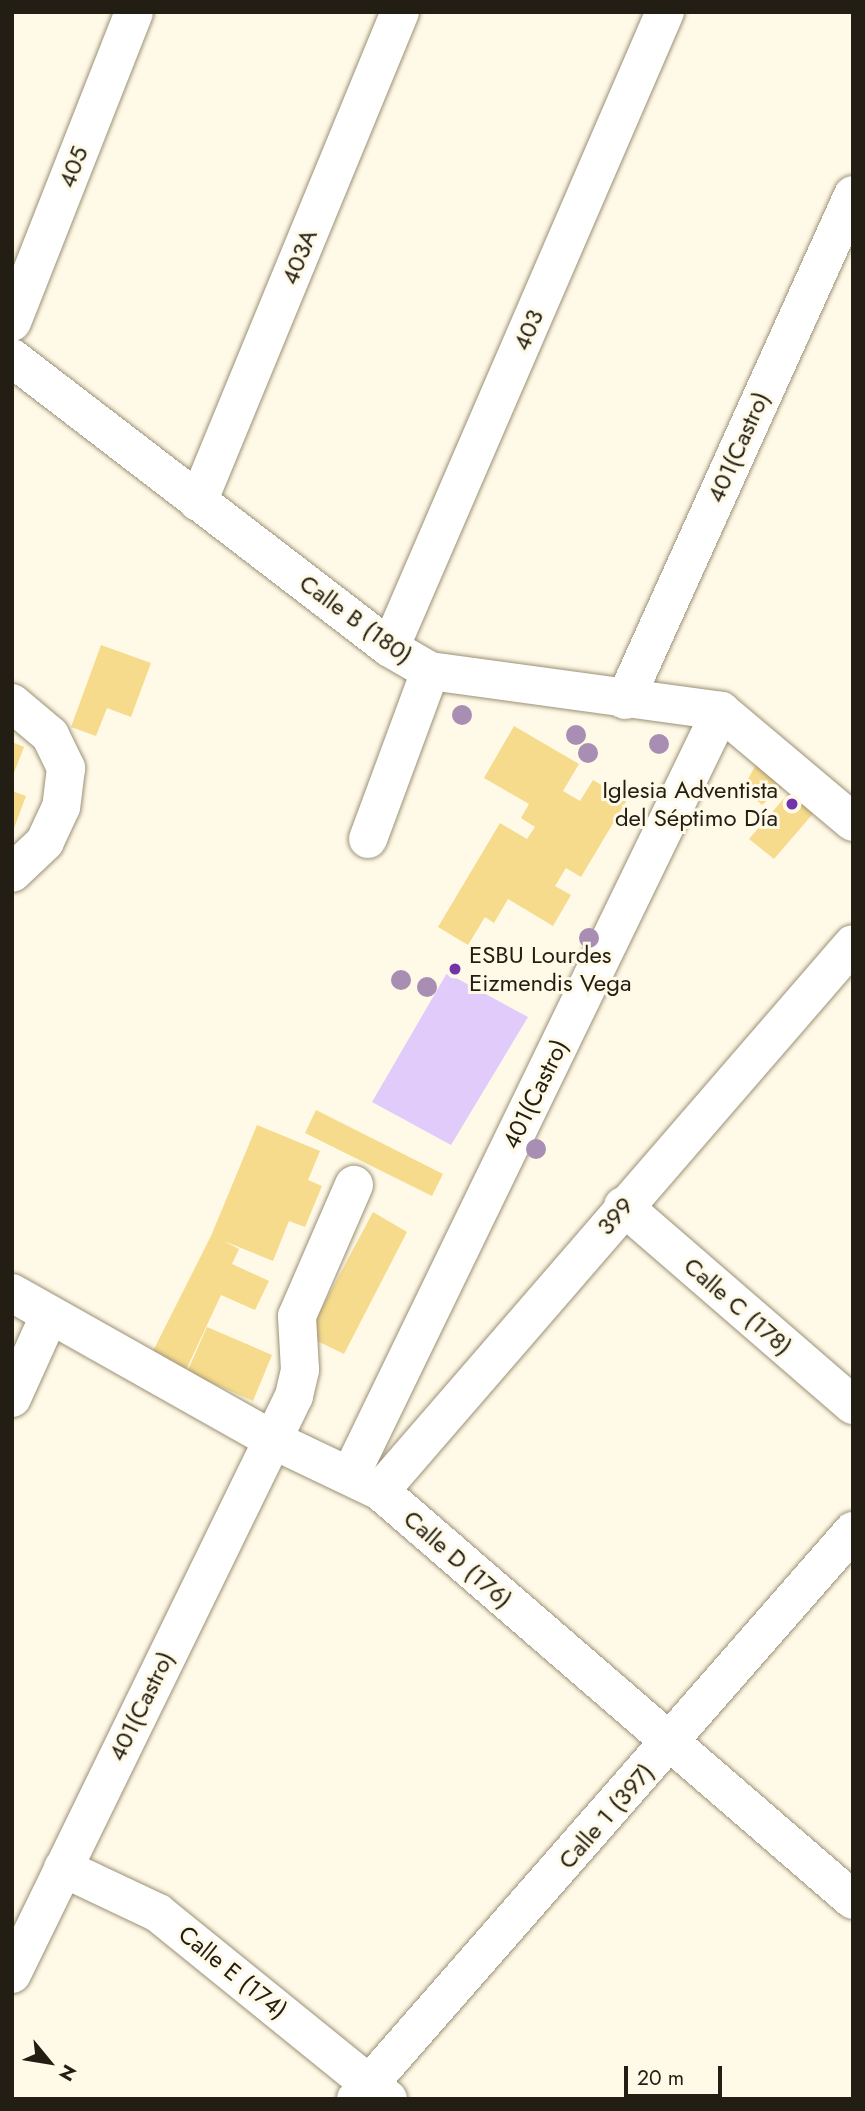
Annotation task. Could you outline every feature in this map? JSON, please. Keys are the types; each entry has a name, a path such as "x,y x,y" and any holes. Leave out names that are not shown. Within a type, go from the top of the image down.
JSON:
{"street":[{"name":"405","path":"12,322 134,12"},
{"name":"403A","path":"198,502 400,12"},
{"name":"403","path":"390,648 665,12"},
{"name":"401(Castro)","path":"625,700 843,242 853,195"},
{"name":"Calle B (180)","path":"12,358 390,648 430,671 625,700 721,711"},
{"path":"368,839 430,671"},
{"path":"12,703 50,735 66,768 61,807 45,842 12,873"},
{"name":"401(Castro)","path":"365,1484 721,711"},
{"path":"721,711 853,822"},
{"name":"399","path":"365,1484 623,1206 853,944"},
{"name":"401(Castro)","path":"12,1974 271,1439 300,1370 297,1316 354,1185"},
{"name":"Calle C (178)","path":"623,1206 853,1405"},
{"name":"Calle D (176)","path":"12,1293 49,1317 271,1439 365,1484 672,1741 853,1900"},
{"path":"12,1398 49,1317"},
{"name":"Calle 1 (397)","path":"372,2093 853,1531"},
{"name":"Calle E (174)","path":"63,1868 158,1913 372,2093"}],"shaded area":[{"path":"447,973 528,1017 451,1145 372,1102"}],"building":[{"path":"101,645 151,663 131,717 107,708 96,736 71,727"},
{"path":"514,726 579,764 563,791 580,801 593,780 627,800 581,877 566,868 555,886 571,895 553,926 508,899 494,923 485,917 468,945 438,927 500,823 527,839 535,827 521,818 529,804 484,778"},
{"path":"12,742 24,747 12,778"},
{"path":"758,761 787,783 762,805 743,788"},
{"path":"792,789 817,809 774,859 749,839"},
{"path":"12,791 26,796 13,831 12,831"},
{"path":"316,1110 443,1174 432,1196 305,1133"},
{"path":"257,1125 320,1151 308,1180 322,1186 305,1227 289,1221 273,1261 224,1241 239,1249 232,1264 269,1281 255,1310 221,1295 186,1370 152,1353 211,1236"},
{"path":"373,1212 407,1232 344,1354 307,1336"},
{"path":"207,1327 272,1355 253,1401 187,1372"}],"place":[{"name":"Iglesia Adventista del Séptimo Día","path":"792,804"},
{"name":"ESBU Lourdes Eizmendis Vega","path":"455,969"}]}
